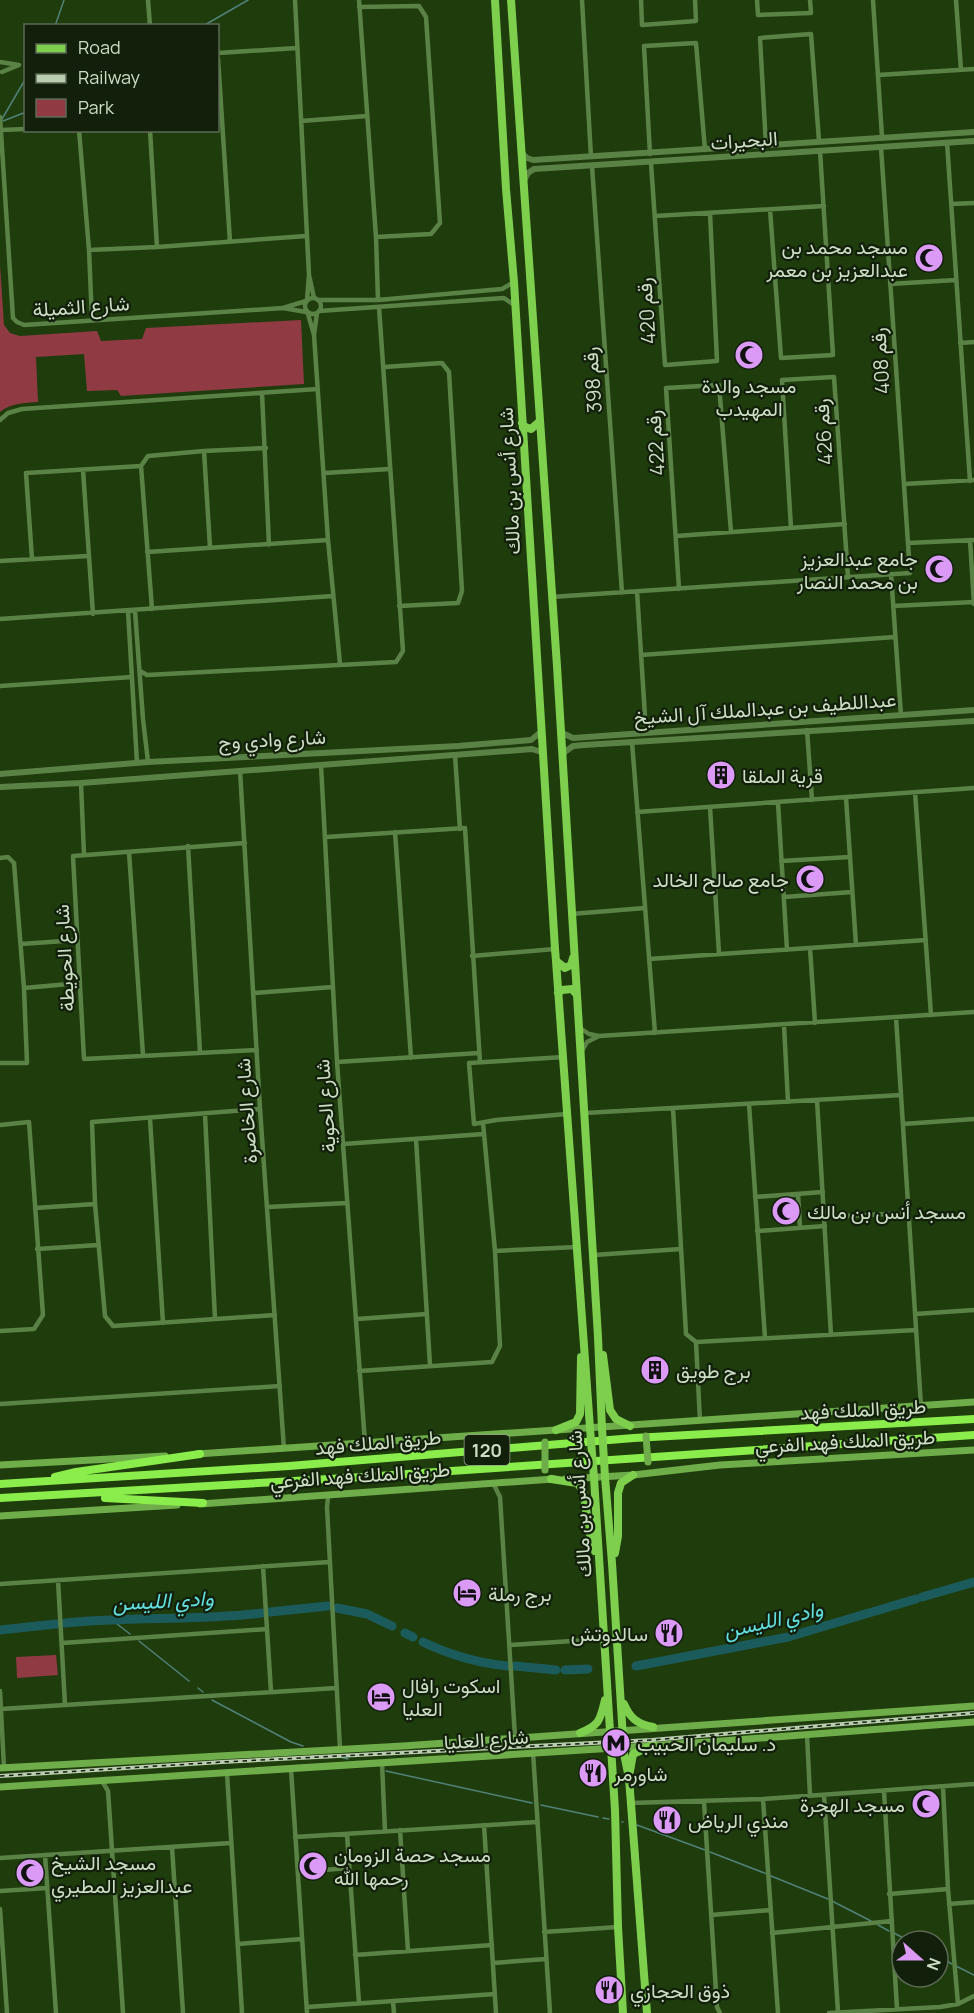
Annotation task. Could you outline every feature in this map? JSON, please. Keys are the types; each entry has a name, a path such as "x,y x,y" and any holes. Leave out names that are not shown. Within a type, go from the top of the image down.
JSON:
{"highway":[{"name":"طريق الملك فهد","path":"0,1484 289,1466 634,1438 974,1419"},
{"name":"طريق الملك فهد","path":"0,1498 66,1496 974,1435"},
{"path":"33,1483 76,1472 200,1454"},
{"path":"66,1496 203,1503"}],"main road":[{"name":"شارع أنس بن مالك","path":"495,0 555,949 594,1478 615,1810 623,2012"},
{"name":"شارع أنس بن مالك","path":"511,0 562,754 612,1563"},
{"path":"522,423 531,429 539,422"},
{"path":"524,470 527,466 534,464 542,468"},
{"path":"556,961 565,968 571,965 574,953"},
{"path":"558,993 572,989 577,995"},
{"path":"556,1430 576,1422 580,1414 580,1370 584,1337"},
{"path":"598,1337 604,1362 610,1410 616,1419 630,1426"},
{"name":"طريق الملك فهد الفرعي","path":"0,1465 284,1449 974,1402"},
{"path":"655,1424 646,1436 648,1462 656,1471"},
{"path":"528,1431 541,1434 545,1442 545,1470 540,1477 531,1480"},
{"name":"طريق الملك فهد الفرعي","path":"0,1516 531,1480 594,1478 720,1465 974,1449"},
{"path":"633,1475 621,1484 618,1493 618,1536 612,1563 624,1746 629,1778 646,2013"},
{"path":"551,1479 577,1483 583,1490 590,1534 599,1563"},
{"path":"580,1733 599,1722 607,1693"},
{"path":"621,1697 629,1715 634,1720 641,1725 652,1727"},
{"name":"شارع العليا","path":"2,1768 624,1731 652,1727 974,1706"},
{"name":"شارع العليا","path":"0,1787 807,1735 974,1722"},
{"path":"629,1778 633,1754 653,1745"}],"street":[{"path":"148,0 150,24"},
{"path":"295,0 309,275 307,300 304,306 314,335 328,540 340,664"},
{"path":"359,0 376,237 378,300"},
{"path":"582,0 591,157"},
{"path":"641,0 642,25 696,21 695,0"},
{"path":"757,0 758,15 811,13 810,0"},
{"path":"873,0 882,137"},
{"path":"956,0 961,70"},
{"path":"359,8 419,6 426,17 440,223 431,234 376,237"},
{"path":"766,146 760,38 812,34 819,141"},
{"path":"650,153 644,46 696,43 705,150"},
{"path":"219,53 297,48"},
{"path":"0,63 24,64"},
{"path":"0,63 3,67 0,80"},
{"path":"1,74 19,65"},
{"path":"878,75 974,69"},
{"path":"219,116 230,242"},
{"path":"301,121 367,116"},
{"name":"شارع الثميلة","path":"0,117 13,318 17,322 24,326 284,308"},
{"path":"1,130 24,129"},
{"path":"79,132 92,320"},
{"path":"150,132 157,247"},
{"name":"البحيرات","path":"521,152 533,160 547,160 974,132"},
{"path":"904,484 972,480 960,343 948,133"},
{"name":"البحيرات","path":"546,168 974,141"},
{"name":"رقم 408","path":"881,147 910,573 891,574"},
{"path":"770,209 781,358 833,355 820,151"},
{"path":"546,168 541,163 547,160"},
{"name":"رقم 420","path":"651,163 665,365 717,361 710,213"},
{"name":"رقم 398","path":"592,166 622,592"},
{"path":"523,183 528,173 534,169 546,168"},
{"path":"951,204 974,203"},
{"path":"655,216 824,206"},
{"path":"89,250 306,236"},
{"path":"309,275 316,299 321,306 314,335"},
{"path":"890,284 956,280"},
{"path":"284,308 316,299 378,300 502,289 514,282"},
{"path":"284,308 307,313 504,298 514,305"},
{"path":"140,671 147,675 396,662 403,651 379,307"},
{"path":"960,343 974,342"},
{"path":"384,367 442,363 449,372 462,591 458,603 399,606"},
{"name":"رقم 426","path":"791,528 782,380 834,377 848,577"},
{"name":"رقم 422","path":"679,589 666,388 719,384 731,532"},
{"path":"0,420 8,413 22,409 318,389"},
{"path":"262,393 270,545"},
{"path":"152,609 141,466 148,456 266,448"},
{"path":"204,451 210,547"},
{"path":"32,559 26,473 141,466"},
{"path":"324,473 390,469"},
{"path":"83,470 93,614"},
{"path":"676,536 845,524"},
{"path":"147,552 328,540"},
{"path":"893,606 974,603 972,540 908,543"},
{"path":"0,561 88,556"},
{"path":"551,597 891,574 901,715"},
{"path":"637,591 646,732"},
{"path":"0,619 333,596"},
{"path":"128,611 137,764"},
{"path":"135,611 142,719 148,762"},
{"path":"641,655 895,638"},
{"path":"140,682 147,675"},
{"path":"0,686 132,677"},
{"name":"عبداللطيف بن عبدالملك آل الشيخ","path":"560,732 573,738 974,710"},
{"path":"135,720 142,719"},
{"name":"عبداللطيف بن عبدالملك آل الشيخ","path":"562,754 573,746 588,744 974,721"},
{"path":"807,730 812,800"},
{"name":"شارع وادي وج","path":"0,774 148,762 519,741 534,739 542,731"},
{"path":"662,731 663,740"},
{"path":"588,736 583,740 588,744"},
{"path":"519,741 520,750"},
{"path":"632,742 654,1033"},
{"name":"شارع وادي وج","path":"0,787 532,749 544,753"},
{"path":"455,755 460,829"},
{"name":"شارع الحوية","path":"321,765 337,1062 365,1443"},
{"name":"شارع الخاصرة","path":"240,770 260,1109 284,1449"},
{"path":"81,783 84,855 245,843"},
{"path":"638,812 974,788"},
{"path":"915,792 932,1015"},
{"path":"846,798 856,945"},
{"path":"778,803 787,950"},
{"path":"710,807 719,954"},
{"path":"326,837 465,828 480,1062"},
{"path":"396,832 411,1058"},
{"path":"188,846 200,1052"},
{"path":"129,852 143,1055"},
{"name":"شارع الحويطة","path":"84,855 73,856 84,1059 257,1050"},
{"path":"0,858 8,857 14,863 24,988 27,1063 0,1063"},
{"path":"781,861 850,857"},
{"path":"784,897 852,892"},
{"path":"571,914 645,908"},
{"path":"21,944 78,940"},
{"path":"649,959 926,940"},
{"path":"810,948 815,1023"},
{"path":"472,956 555,949"},
{"path":"24,988 80,983"},
{"path":"254,993 333,987"},
{"path":"579,1027 589,1034 599,1036 974,1012"},
{"path":"897,1017 921,1406"},
{"path":"784,1024 788,1102"},
{"path":"581,1053 587,1042 599,1036"},
{"path":"337,1062 479,1053"},
{"path":"564,1057 470,1063 474,1124 568,1114"},
{"path":"585,1113 901,1095"},
{"path":"817,1100 831,1335"},
{"path":"749,1104 765,1338"},
{"path":"673,1108 686,1334 696,1342 916,1330"},
{"path":"260,1109 92,1122 95,1204 105,1316 113,1326 275,1315"},
{"path":"205,1114 215,1319"},
{"path":"150,1119 163,1323"},
{"path":"903,1124 974,1119"},
{"path":"0,1125 29,1122 43,1315 34,1329 0,1331"},
{"path":"359,1371 492,1362 500,1346 495,1251 483,1123"},
{"path":"343,1144 484,1134"},
{"path":"416,1139 430,1365"},
{"path":"755,1197 823,1192"},
{"path":"798,1194 800,1228"},
{"path":"267,1207 347,1203"},
{"path":"35,1208 95,1204"},
{"path":"824,1217 909,1213"},
{"path":"757,1231 825,1226"},
{"path":"37,1249 98,1245"},
{"path":"495,1251 577,1247"},
{"path":"594,1255 681,1249"},
{"path":"915,1314 974,1310"},
{"path":"357,1319 427,1314"},
{"path":"696,1342 700,1421"},
{"path":"0,1404 280,1386"},
{"path":"493,1483 500,1497 514,1737"},
{"path":"331,1494 327,1501 340,1749"},
{"path":"0,1584 330,1562"},
{"path":"263,1566 271,1692"},
{"path":"58,1580 65,1705"},
{"path":"62,1643 267,1629"},
{"path":"510,1645 604,1639"},
{"path":"1,1709 336,1688"},
{"path":"0,1691 2,1768"},
{"path":"807,1735 810,1796"},
{"path":"533,1752 550,2013"},
{"path":"382,1763 385,1831"},
{"path":"291,1769 307,2010 358,2003 495,1994"},
{"path":"227,1773 242,2013"},
{"path":"102,1781 108,1791 123,2013"},
{"path":"630,1803 763,1799 974,1784"},
{"path":"943,1787 948,1889 958,2004"},
{"path":"884,1791 897,2009"},
{"path":"824,1795 838,2012"},
{"path":"763,1799 778,2013"},
{"path":"704,1802 717,2007 720,2013"},
{"path":"295,1837 537,1822"},
{"path":"484,1825 496,2013"},
{"path":"400,1830 408,1951"},
{"path":"347,1834 358,2003"},
{"path":"0,1858 231,1843"},
{"path":"172,1847 183,2013"},
{"path":"45,1855 56,2013"},
{"path":"298,1872 349,1868"},
{"path":"0,1891 48,1888"},
{"path":"889,1894 948,1889"},
{"path":"950,1904 974,1902"},
{"path":"0,1909 7,2013"},
{"path":"711,1915 770,1910"},
{"path":"772,1933 892,1921"},
{"path":"544,1932 618,1927"},
{"path":"238,1944 302,1939"},
{"path":"355,1955 492,1945"},
{"path":"493,1963 546,1959"},
{"path":"829,2013 940,2007 958,2004 974,1996"},
{"path":"393,2001 394,2013"},
{"path":"940,2007 940,2013"}],"green space":[{"path":"0,265 4,325 10,333 20,336 97,331 101,341 142,339 146,328 301,320 304,384 121,396 117,390 87,391 84,354 36,357 38,402 13,405 0,412"},
{"path":"56,1655 58,1675 17,1678 16,1657"}],"waterway":[{"path":"56,24 64,0"},
{"path":"206,24 248,0"},
{"path":"2,119 24,81"},
{"path":"3,121 24,113"},
{"name":"وادي الليسن","path":"922,1597 974,1582"},
{"name":"وادي الليسن","path":"636,1666 788,1637 916,1599"},
{"name":"وادي الليسن","path":"270,1612 328,1606"},
{"name":"وادي الليسن","path":"337,1608 367,1614 392,1626"},
{"name":"وادي الليسن","path":"65,1623 262,1613"},
{"path":"112,1620 130,1634"},
{"name":"وادي الليسن","path":"0,1630 56,1624"},
{"name":"وادي الليسن","path":"405,1633 413,1637"},
{"path":"139,1641 189,1681"},
{"name":"وادي الليسن","path":"423,1642 464,1657 507,1666"},
{"name":"وادي الليسن","path":"515,1666 556,1670"},
{"name":"وادي الليسن","path":"565,1670 588,1669"},
{"path":"198,1688 203,1692"},
{"path":"212,1700 291,1742 303,1746"},
{"path":"333,1755 348,1759"},
{"path":"386,1771 532,1803"},
{"path":"541,1805 598,1817"},
{"path":"603,1818 609,1819"},
{"path":"637,1825 705,1850"},
{"path":"710,1852 767,1874"},
{"path":"771,1876 828,1899"},
{"path":"832,1901 871,1921"},
{"path":"878,1925 889,1931"},
{"path":"956,1966 974,1975"}],"railway":[{"path":"0,1776 652,1740 974,1713"}],"place":[{"name":"مسجد محمد بن عبدالعزيز بن معمر","path":"929,258"},
{"name":"مسجد والدة المهيدب","path":"749,355"},
{"name":"جامع عبدالعزيز بن محمد النصار","path":"939,569"},
{"name":"قرية الملقا","path":"721,775"},
{"name":"جامع صالح الخالد","path":"810,879"},
{"name":"مسجد أنس بن مالك","path":"786,1211"},
{"name":"برج طويق","path":"655,1370"},
{"name":"برج رملة","path":"467,1593"},
{"name":"سالدوتش","path":"669,1633"},
{"name":"اسكوت رافال العليا","path":"381,1697"},
{"name":"د. سليمان الحبيب","path":"616,1743"},
{"name":"شاورمر","path":"593,1773"},
{"name":"مسجد الهجرة","path":"926,1804"},
{"name":"مندي الرياض","path":"667,1820"},
{"name":"مسجد حصة الزومان رحمها الله","path":"313,1866"},
{"name":"مسجد الشيخ عبدالعزيز المطيري","path":"30,1873"},
{"name":"ذوق الحجازي","path":"609,1990"}]}
